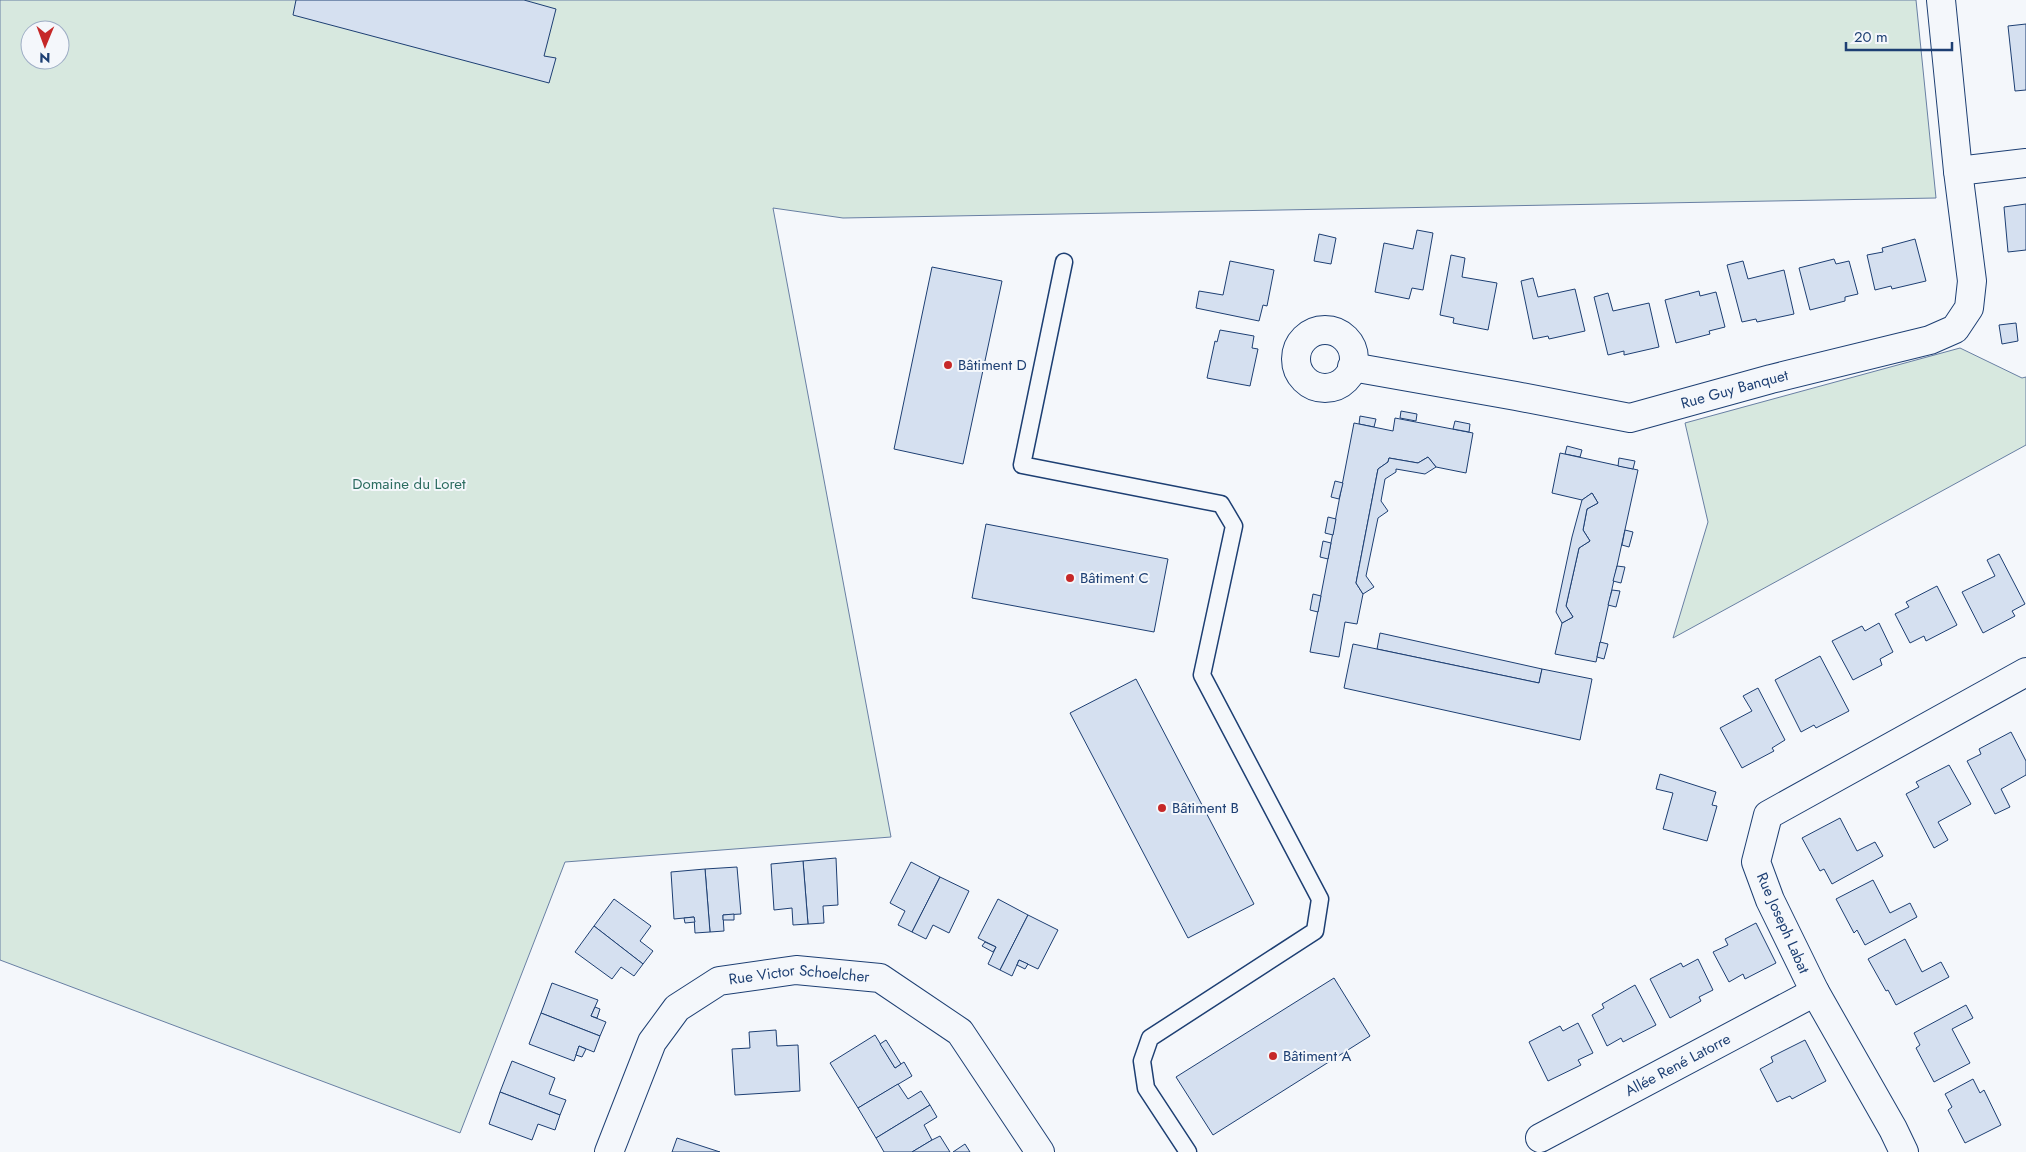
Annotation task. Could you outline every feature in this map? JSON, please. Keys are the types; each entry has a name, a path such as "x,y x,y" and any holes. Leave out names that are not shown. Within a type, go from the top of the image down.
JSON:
{"street":[{"name":"Rue Guy Banquet","path":"1352,367 1630,418 1771,379 1930,340 1955,329 1969,308 1972,281 1958,171 1941,0"},
{"path":"1958,171 2026,163"},
{"name":"Rue Joseph Labat","path":"1904,1152 1894,1129 1815,992 1770,900 1756,862 1768,815 2026,672"},
{"name":"Rue Victor Schoelcher","path":"609,1152 652,1042 677,1008 719,981 796,970 880,978 960,1032 1040,1152"},
{"name":"Allée René Latorre","path":"1540,1138 1815,992"}],"lane":[{"path":"1064,262 1022,465 1220,504 1234,526 1202,675 1320,899 1315,932 1150,1038 1142,1061 1146,1088 1188,1152"}],"green space":[{"name":"Domaine du Loret","path":"0,0 1916,0 1936,198 843,218 773,208 891,837 565,862 460,1133 0,960"},
{"path":"1960,348 2022,378 2026,377 2026,445 1673,638 1708,522 1685,423"}],"building":[{"path":"296,0 524,0 556,9 544,56 556,58 549,83 293,15"},
{"path":"2026,24 2026,90 2015,91 2008,26"},
{"path":"2026,204 2026,250 2008,252 2004,207"},
{"path":"1417,230 1433,233 1423,290 1412,288 1409,299 1375,292 1384,243 1413,249"},
{"path":"1319,234 1336,238 1331,264 1314,261"},
{"path":"1915,239 1926,281 1892,289 1891,286 1875,290 1867,255 1883,252 1882,248"},
{"path":"1451,255 1465,258 1462,277 1497,283 1488,330 1453,323 1454,318 1440,315"},
{"path":"1834,259 1836,264 1849,261 1858,294 1845,297 1845,301 1810,310 1799,268"},
{"path":"1230,261 1274,270 1267,306 1263,305 1259,321 1196,308 1199,291 1223,295"},
{"path":"1743,261 1748,279 1784,270 1794,314 1757,322 1756,319 1742,322 1727,265"},
{"name":"Bâtiment D","path":"932,267 1002,281 963,464 894,449"},
{"path":"1533,278 1538,297 1575,289 1585,331 1549,339 1548,336 1533,339 1521,281"},
{"path":"1699,291 1700,296 1716,292 1725,327 1709,331 1710,334 1676,343 1665,300"},
{"path":"1608,293 1613,311 1649,303 1659,347 1624,355 1624,351 1608,355 1594,297"},
{"path":"2016,323 2018,341 2002,344 1999,325"},
{"path":"1220,330 1254,336 1252,348 1258,349 1250,386 1207,378 1215,341 1217,342"},
{"path":"1401,411 1417,414 1416,421 1400,418"},
{"path":"1360,416 1376,419 1374,427 1359,424"},
{"path":"1395,418 1473,433 1466,473 1436,467 1428,457 1418,463 1389,458 1388,462 1378,469 1356,583 1363,594 1357,624 1345,622 1339,657 1310,652 1354,423 1393,431"},
{"path":"1455,421 1470,424 1469,432 1453,429"},
{"path":"1567,446 1582,450 1580,457 1565,454"},
{"path":"1560,453 1638,470 1596,662 1555,654 1562,623 1573,617 1566,606 1579,548 1590,541 1583,530 1587,509 1598,503 1592,493 1582,500 1552,493"},
{"path":"1428,457 1436,467 1425,474 1396,469 1396,472 1385,479 1381,501 1388,511 1378,518 1366,576 1374,587 1363,594 1356,583 1378,469 1388,462 1389,458 1418,463"},
{"path":"1619,458 1635,461 1633,469 1618,466"},
{"path":"1335,481 1343,483 1339,499 1331,497"},
{"path":"1592,493 1598,503 1587,509 1583,530 1590,541 1579,548 1566,606 1573,617 1562,623 1556,612 1572,537 1582,500"},
{"path":"1328,517 1336,519 1333,535 1325,533"},
{"name":"Bâtiment C","path":"986,524 1168,559 1154,632 972,598"},
{"path":"1625,530 1633,532 1629,547 1622,545"},
{"path":"1323,541 1331,543 1328,559 1320,557"},
{"path":"1999,554 2025,604 2012,611 2015,616 1983,633 1962,592 1995,576 1987,560"},
{"path":"1617,566 1625,567 1621,583 1613,581"},
{"path":"1937,586 1957,625 1926,641 1924,636 1910,643 1895,614 1909,607 1906,602"},
{"path":"1612,590 1620,591 1616,607 1608,605"},
{"path":"1313,594 1321,596 1318,612 1310,610"},
{"path":"1879,623 1893,652 1880,659 1882,665 1853,680 1832,641 1862,626 1865,631"},
{"path":"1380,633 1542,669 1539,683 1377,649"},
{"path":"1600,642 1608,644 1604,659 1597,657"},
{"path":"1353,644 1539,683 1542,669 1592,679 1580,740 1344,688"},
{"path":"1820,656 1849,711 1816,728 1814,725 1801,732 1775,680"},
{"name":"Bâtiment B","path":"1136,679 1254,904 1188,938 1070,713"},
{"path":"1758,688 1785,740 1772,748 1774,751 1742,768 1720,728 1752,711 1743,696"},
{"path":"2011,732 2026,761 2026,775 2001,789 2010,807 1995,814 1967,761 1981,754 1979,749"},
{"path":"1949,765 1971,804 1938,822 1948,840 1934,848 1906,794 1919,787 1916,782"},
{"path":"1660,774 1716,792 1712,805 1717,806 1707,841 1663,829 1673,793 1656,789"},
{"path":"1840,818 1857,851 1875,842 1883,856 1832,884 1824,869 1820,871 1802,838"},
{"path":"836,858 838,905 823,906 824,923 808,924 803,861"},
{"path":"803,861 808,924 793,925 792,908 774,910 771,864"},
{"path":"911,862 940,877 912,932 898,925 905,911 890,903"},
{"path":"737,867 741,914 723,915 724,931 710,932 705,869"},
{"path":"705,869 710,932 695,933 694,917 674,919 671,872"},
{"path":"940,877 969,891 949,933 933,925 926,939 912,932"},
{"path":"1873,880 1890,913 1910,903 1917,917 1865,945 1857,930 1854,933 1836,899"},
{"path":"614,899 651,926 640,941 653,951 643,964 594,926"},
{"path":"998,899 1028,915 1000,970 988,964 996,947 978,938"},
{"path":"734,914 734,920 723,920 723,915"},
{"path":"1028,915 1058,930 1038,969 1019,960 1012,976 1000,970"},
{"path":"694,917 695,922 685,923 684,918"},
{"path":"1756,923 1776,963 1745,979 1743,974 1729,982 1713,952 1728,945 1725,939"},
{"path":"594,926 643,964 634,976 621,967 612,979 575,952"},
{"path":"1905,939 1922,972 1941,962 1949,977 1896,1005 1868,959"},
{"path":"985,942 996,947 993,952 982,946"},
{"path":"1698,959 1713,990 1699,997 1701,1001 1670,1018 1650,979 1681,963 1683,967"},
{"path":"1019,960 1028,964 1025,969 1017,965"},
{"name":"Bâtiment A","path":"1334,978 1370,1036 1213,1135 1176,1077"},
{"path":"552,983 598,1000 591,1016 606,1022 600,1036 541,1013"},
{"path":"1635,985 1656,1025 1623,1042 1621,1038 1607,1046 1592,1015 1604,1008 1602,1004"},
{"path":"1966,1005 1973,1018 1952,1029 1970,1063 1934,1082 1916,1048 1920,1045 1914,1033"},
{"path":"595,1007 600,1009 597,1018 591,1016"},
{"path":"541,1013 600,1036 594,1052 579,1046 574,1061 529,1044"},
{"path":"1578,1023 1593,1053 1578,1060 1581,1065 1548,1081 1529,1042 1560,1026 1563,1031"},
{"path":"776,1030 777,1046 798,1045 800,1091 735,1095 732,1049 750,1048 749,1032"},
{"path":"875,1035 895,1068 904,1062 912,1076 858,1108 830,1063"},
{"path":"886,1040 901,1064 895,1068 880,1044"},
{"path":"1805,1040 1826,1081 1792,1099 1790,1096 1777,1102 1760,1069 1773,1062 1771,1057"},
{"path":"579,1046 586,1049 582,1057 576,1055"},
{"path":"512,1061 555,1078 549,1094 566,1100 560,1115 500,1092"},
{"path":"1973,1079 1980,1093 1984,1090 2001,1125 1965,1143 1948,1110 1952,1107 1945,1094"},
{"path":"898,1084 908,1099 921,1091 930,1105 876,1138 858,1108"},
{"path":"500,1092 560,1115 555,1130 538,1124 532,1140 489,1124"},
{"path":"930,1105 937,1117 924,1125 932,1140 912,1152 884,1152 876,1138"},
{"path":"940,1136 950,1152 912,1152 932,1140"},
{"path":"677,1138 720,1152 672,1152"},
{"path":"965,1144 970,1152 953,1152"}],"place":[{"name":"Bâtiment D","path":"948,365"},
{"name":"Bâtiment C","path":"1070,578"},
{"name":"Bâtiment B","path":"1162,808"},
{"name":"Bâtiment A","path":"1273,1056"}]}
